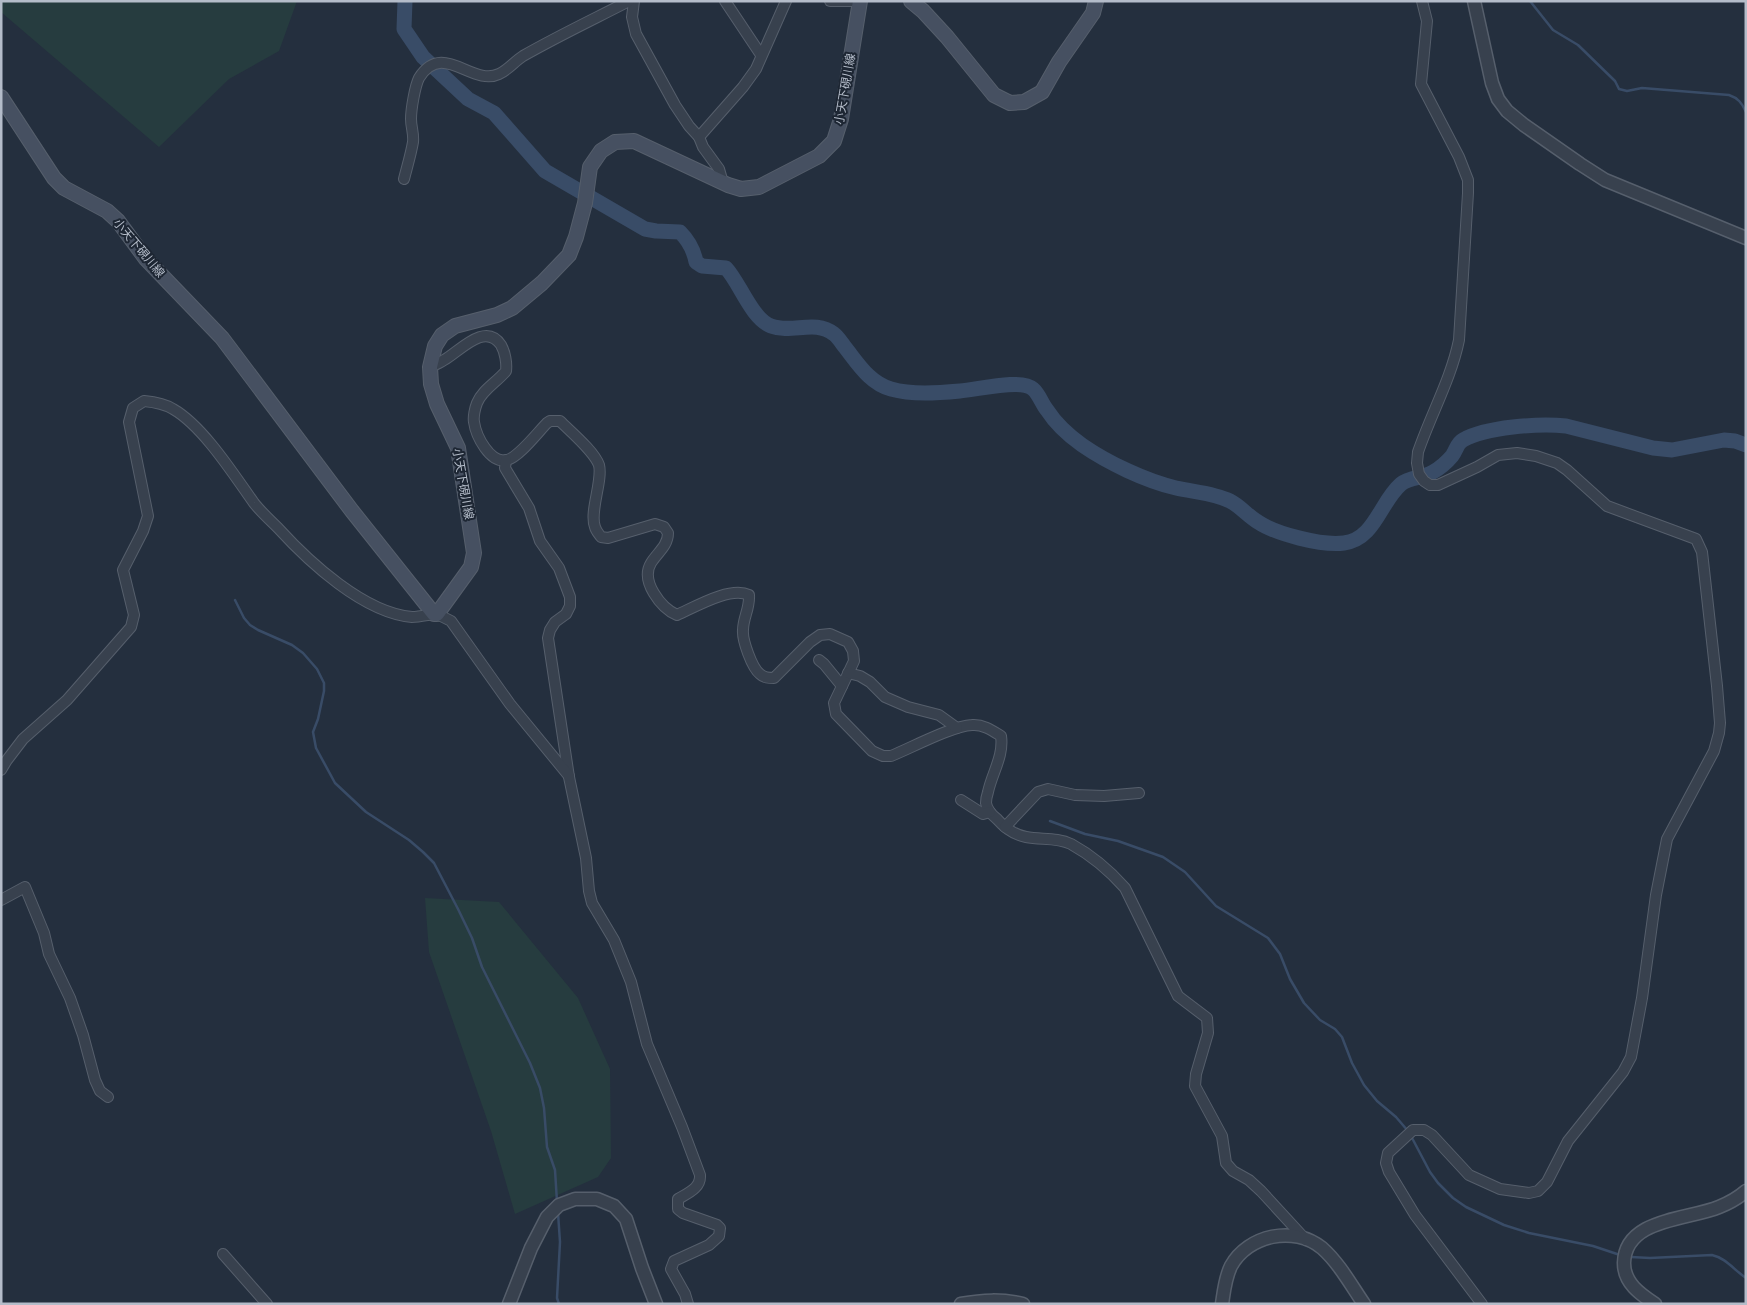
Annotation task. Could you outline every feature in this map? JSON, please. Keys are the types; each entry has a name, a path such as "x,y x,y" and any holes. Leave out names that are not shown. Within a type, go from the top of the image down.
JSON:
{"main road":[{"name":"小天下硯川線","path":"1,97 54,178 64,188 107,211 118,221 146,259 222,338 352,511 435,614 471,568 474,553 458,448 437,404 431,384 430,367 435,346 442,335 455,326 498,316 512,308 542,283 568,255 576,237 586,197 590,167 601,151 615,142 634,141 723,184 741,189 759,187 819,156 834,141 841,119 860,1"},
{"path":"911,1 947,37 994,95 1010,103 1024,102 1042,92 1059,62 1093,13 1096,1"}],"street":[{"path":"404,179 414,140 411,118 415,92 419,78 432,66 444,62 480,75 500,74 521,57 629,1"},
{"path":"634,1 632,17 636,34 675,104 719,169 723,184"},
{"path":"725,1 761,55"},
{"path":"699,137 743,87 756,69 786,1"},
{"path":"830,1 852,1"},
{"path":"1422,1 1427,21 1421,84 1459,157 1468,180 1459,340 1448,376 1418,452 1416,463 1422,478 1430,485 1438,485 1498,455 1518,452 1557,463 1568,470 1607,506 1696,538 1702,552 1719,714 1719,733 1714,751 1666,839 1631,1058 1623,1072 1568,1141 1547,1182 1538,1191 1529,1193 1492,1185 1469,1175 1432,1135 1424,1130 1413,1130 1388,1153 1386,1163 1389,1172 1410,1206 1482,1304"},
{"path":"1474,1 1492,83 1498,99 1507,111 1605,180 1746,238"},
{"path":"430,367 444,360 477,337 486,336 496,339 502,346 506,359 506,371 477,402 474,421 477,434 487,450 493,457 506,460 514,457 550,420 560,421 592,454 598,464 599,482 594,526 601,537 608,538 656,524 664,527 668,533 667,542 649,565 648,574 651,590 665,608 677,615 726,594 742,592 749,595 750,603 743,630 746,647 758,673 768,678 774,678 810,642 820,635 830,634 848,642 853,651 854,661 834,703 836,714 872,751 883,756 891,756 956,728 974,724 990,729 1002,736 1001,752 990,783 986,803 990,812 1005,827 1024,837 1070,843 1089,855 1125,888 1178,996 1207,1018 1208,1033 1196,1074 1195,1086 1222,1136 1226,1163 1233,1171 1249,1180 1261,1191 1307,1240"},
{"path":"1,770 24,739 66,700 131,627 134,615 123,570 144,531 148,516 130,422 133,408 144,401 158,403 173,409 191,423 231,470 256,505 329,578 360,598 384,610 411,617 435,614 450,621 510,704 569,777"},
{"path":"506,460 505,468 529,508 540,542 559,568 570,597 570,606 566,614 555,622 548,638 569,777 586,858 592,903 614,940 631,982 647,1044 682,1127 700,1176 697,1186 678,1199 678,1209 720,1228 720,1236 709,1246 674,1261 671,1266 688,1304"},
{"path":"819,660 842,686"},
{"path":"848,673 860,676 870,682 885,697 908,707 939,715 956,728"},
{"path":"1005,827 1038,792 1048,789 1075,795 1104,796 1139,793"},
{"path":"961,800 983,814 990,812"},
{"path":"1,900 25,887 44,933 49,954 70,998 83,1035 95,1080 100,1091 108,1097"},
{"path":"1655,1304 1630,1284 1624,1268 1624,1258 1628,1243 1641,1231 1676,1219 1719,1208 1746,1191"},
{"path":"509,1304 531,1248 547,1217 559,1204 575,1199 597,1199 614,1206 626,1219 656,1304"},
{"path":"1222,1304 1231,1265 1249,1246 1272,1236 1292,1236 1307,1240 1320,1247 1332,1259 1364,1304"},
{"path":"223,1254 267,1304"},
{"path":"961,1304 986,1300 1004,1300 1023,1304"}],"green space":[{"path":"1,1 297,1 279,51 229,79 159,147 1,12"},
{"path":"425,898 499,902 578,998 610,1069 611,1158 598,1177 515,1214 491,1131 429,952"}],"waterway":[{"path":"405,1 404,29 423,57 468,99 494,113 545,171 645,229 680,232 690,246 696,262 702,266 726,268 752,308 764,322 779,328 811,327 827,330 837,337 870,377 891,389 916,393 934,393 1009,385 1027,386 1035,391 1045,408 1063,429 1082,445 1103,458 1127,471 1164,485 1224,498 1234,503 1258,522 1287,535 1324,543 1344,543 1354,540 1363,535 1370,527 1401,484 1438,469 1452,456 1461,441 1498,429 1542,425 1566,426 1653,448 1672,450 1724,440 1746,445"},
{"path":"1530,1 1553,30 1578,45 1615,81 1619,89 1627,91 1642,88 1729,95 1739,101 1746,112"},
{"path":"235,600 244,618 250,625 292,645 303,653 317,669 324,683 324,691 313,732 316,748 335,783 366,812 409,840 434,863 472,938 482,967 530,1063 540,1088 544,1108 547,1147 555,1170 557,1202"},
{"path":"1050,821 1085,834 1118,841 1163,857 1185,872 1216,906 1268,938 1280,954 1290,979 1304,1003 1320,1020 1335,1029 1342,1037 1352,1063 1364,1085 1377,1101 1396,1117 1408,1131"},
{"path":"1411,1136 1438,1183 1453,1198 1466,1207 1504,1225 1529,1233 1593,1246 1620,1255"},
{"path":"558,1213 560,1242 557,1298 559,1304"},
{"path":"1631,1257 1712,1255 1726,1261 1746,1278"}]}
